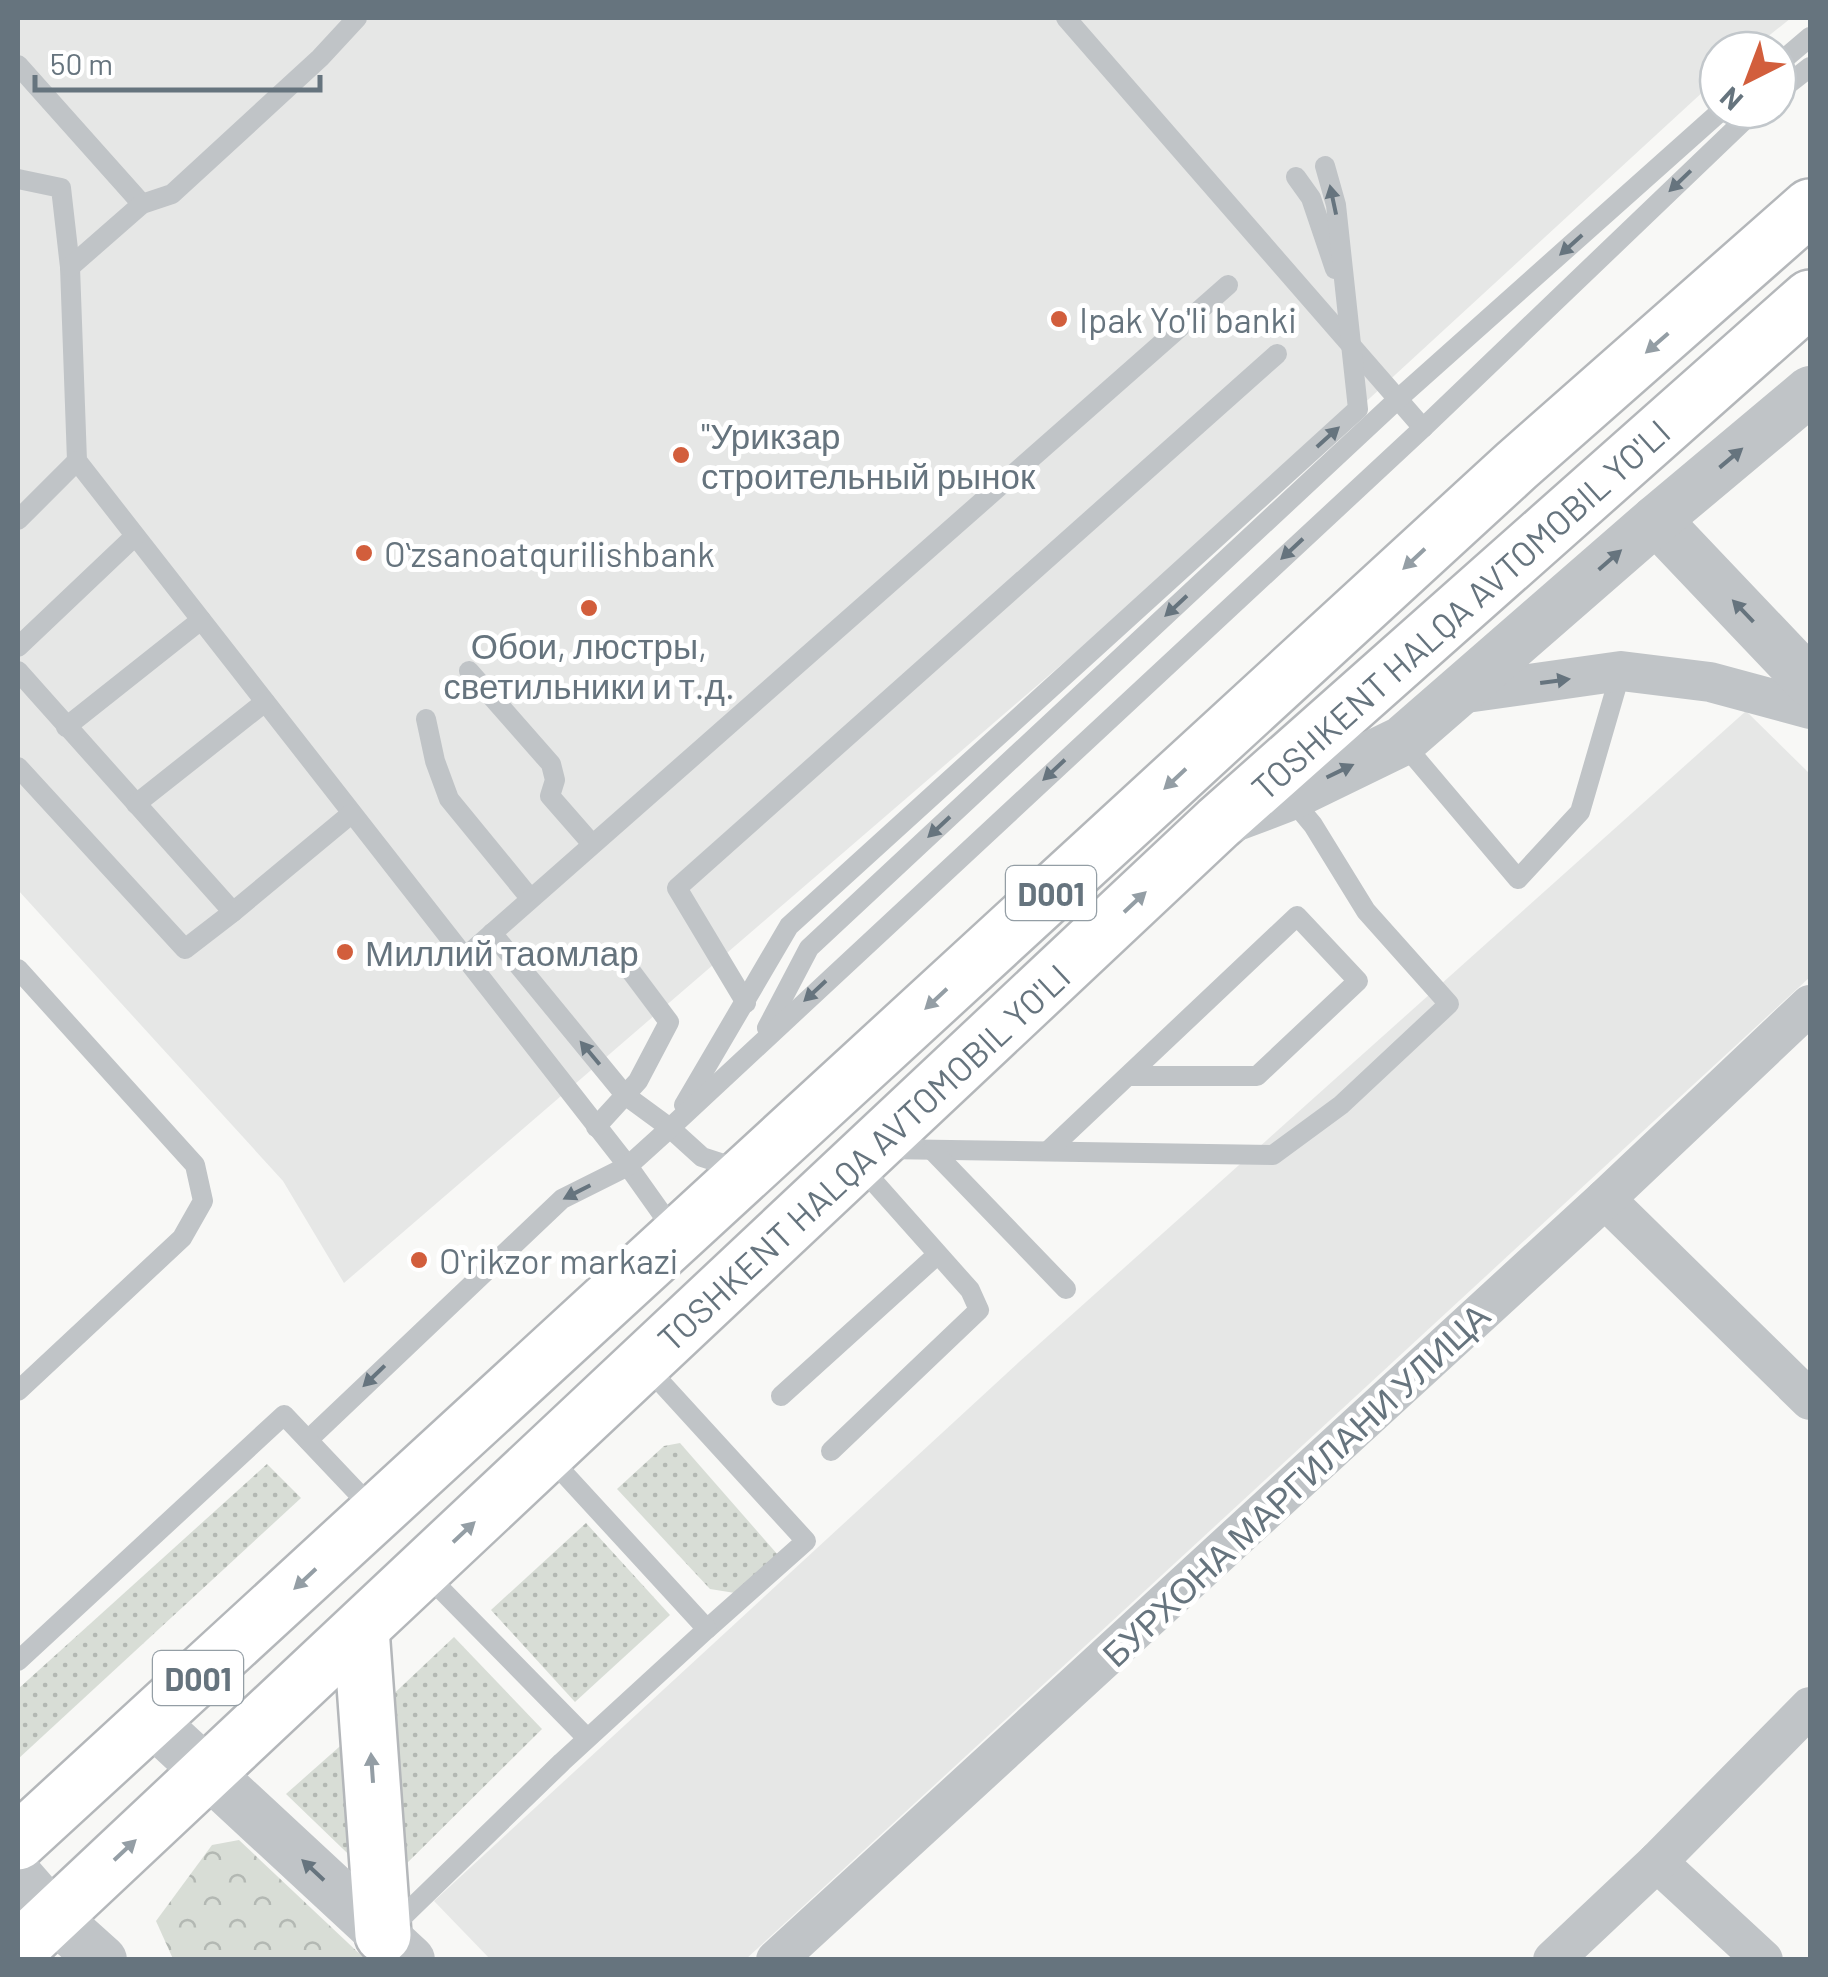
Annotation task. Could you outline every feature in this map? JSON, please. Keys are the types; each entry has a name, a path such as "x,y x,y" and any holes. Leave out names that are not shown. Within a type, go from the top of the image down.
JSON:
{"highway":[{"name":"TOSHKENT HALQA AVTOMOBIL YO'LI","path":"18,1842 1516,466 1810,208"},
{"name":"TOSHKENT HALQA AVTOMOBIL YO'LI","path":"36,1933 1218,823 1810,298"},
{"path":"361,1629 397,1947"}],"street":[{"path":"1218,823 1289,796 1402,741 1810,392"},
{"path":"1656,520 1810,682"},
{"path":"1459,694 1621,672 1710,682 1810,710"},
{"name":"БУРХОНА МАРГИЛАНИ УЛИЦА","path":"776,1960 1810,1005"},
{"path":"1605,1198 1810,1400"},
{"path":"1553,1960 1657,1862 1810,1707"},
{"path":"150,1720 397,1947"},
{"path":"1657,1862 1764,1960"},
{"path":"18,1876 36,1933 102,1960"}],"lane":[{"path":"70,266 142,204 172,194 320,58 356,18"},
{"path":"1066,18 1423,428"},
{"path":"18,65 142,204"},
{"path":"760,1043 809,948 1398,400 1700,130"},
{"path":"308,1440 562,1199 628,1166 670,1128 1423,428 1734,130"},
{"path":"670,1128 789,926 1358,410 1336,205 1325,166"},
{"path":"1296,177 1311,198 1348,304"},
{"path":"18,179 61,188 70,266 77,461 628,1166 678,1237"},
{"path":"464,958 1228,285"},
{"path":"746,1003 676,888 1277,354"},
{"path":"18,520 77,461"},
{"path":"18,646 135,536"},
{"path":"66,727 200,620"},
{"path":"18,671 233,912"},
{"path":"470,671 551,764 555,780 550,796 592,844"},
{"path":"1402,741 1518,879 1580,812 1621,672"},
{"path":"136,804 265,702"},
{"path":"426,719 449,799 530,898"},
{"path":"18,767 185,948 352,814"},
{"path":"864,1156 932,1150 1272,1156 1342,1104 1449,1004 1366,912 1313,826 1289,796"},
{"path":"1048,1151 1297,916 1358,982 1258,1076 1128,1076"},
{"path":"492,933 625,1095 702,1157 748,1172"},
{"path":"596,1127 638,1081 669,1022 628,966"},
{"path":"18,969 195,1165 204,1201 182,1238 18,1391"},
{"path":"932,1150 1066,1289"},
{"path":"832,1452 979,1310 970,1290 937,1254 864,1156"},
{"path":"780,1396 937,1254"},
{"path":"397,1947 587,1738 806,1541 643,1364"},
{"path":"18,1662 284,1415 377,1513"},
{"path":"547,1454 706,1629"},
{"path":"423,1570 587,1738"}],"shaded area":[{"path":"18,18 1791,18 1776,30 1698,30 1698,96 1358,409 344,1283 283,1181 18,890"},
{"path":"1746,711 1810,774 1810,977 746,1959 490,1959 434,1901 1019,1362"}],"green space":[{"path":"680,1443 778,1555 735,1593 710,1589 617,1489 664,1446"},
{"path":"267,1464 301,1498 18,1759 18,1689"},
{"path":"586,1523 670,1615 575,1702 491,1610"},
{"path":"454,1637 542,1729 393,1877 385,1702"},
{"path":"356,1732 370,1875 286,1794"},
{"path":"239,1840 365,1959 173,1959 156,1921 212,1845"}],"place":[{"name":"Ipak Yo'li banki","path":"1059,319"},
{"name":"\"Урикзар строительный рынок","path":"681,455"},
{"name":"Oʻzsanoatqurilishbank","path":"364,553"},
{"name":"Обои, люстры, светильники и т.д.","path":"589,608"},
{"name":"Миллий таомлар","path":"345,952"},
{"name":"Oʻrikzor markazi","path":"419,1260"}]}
